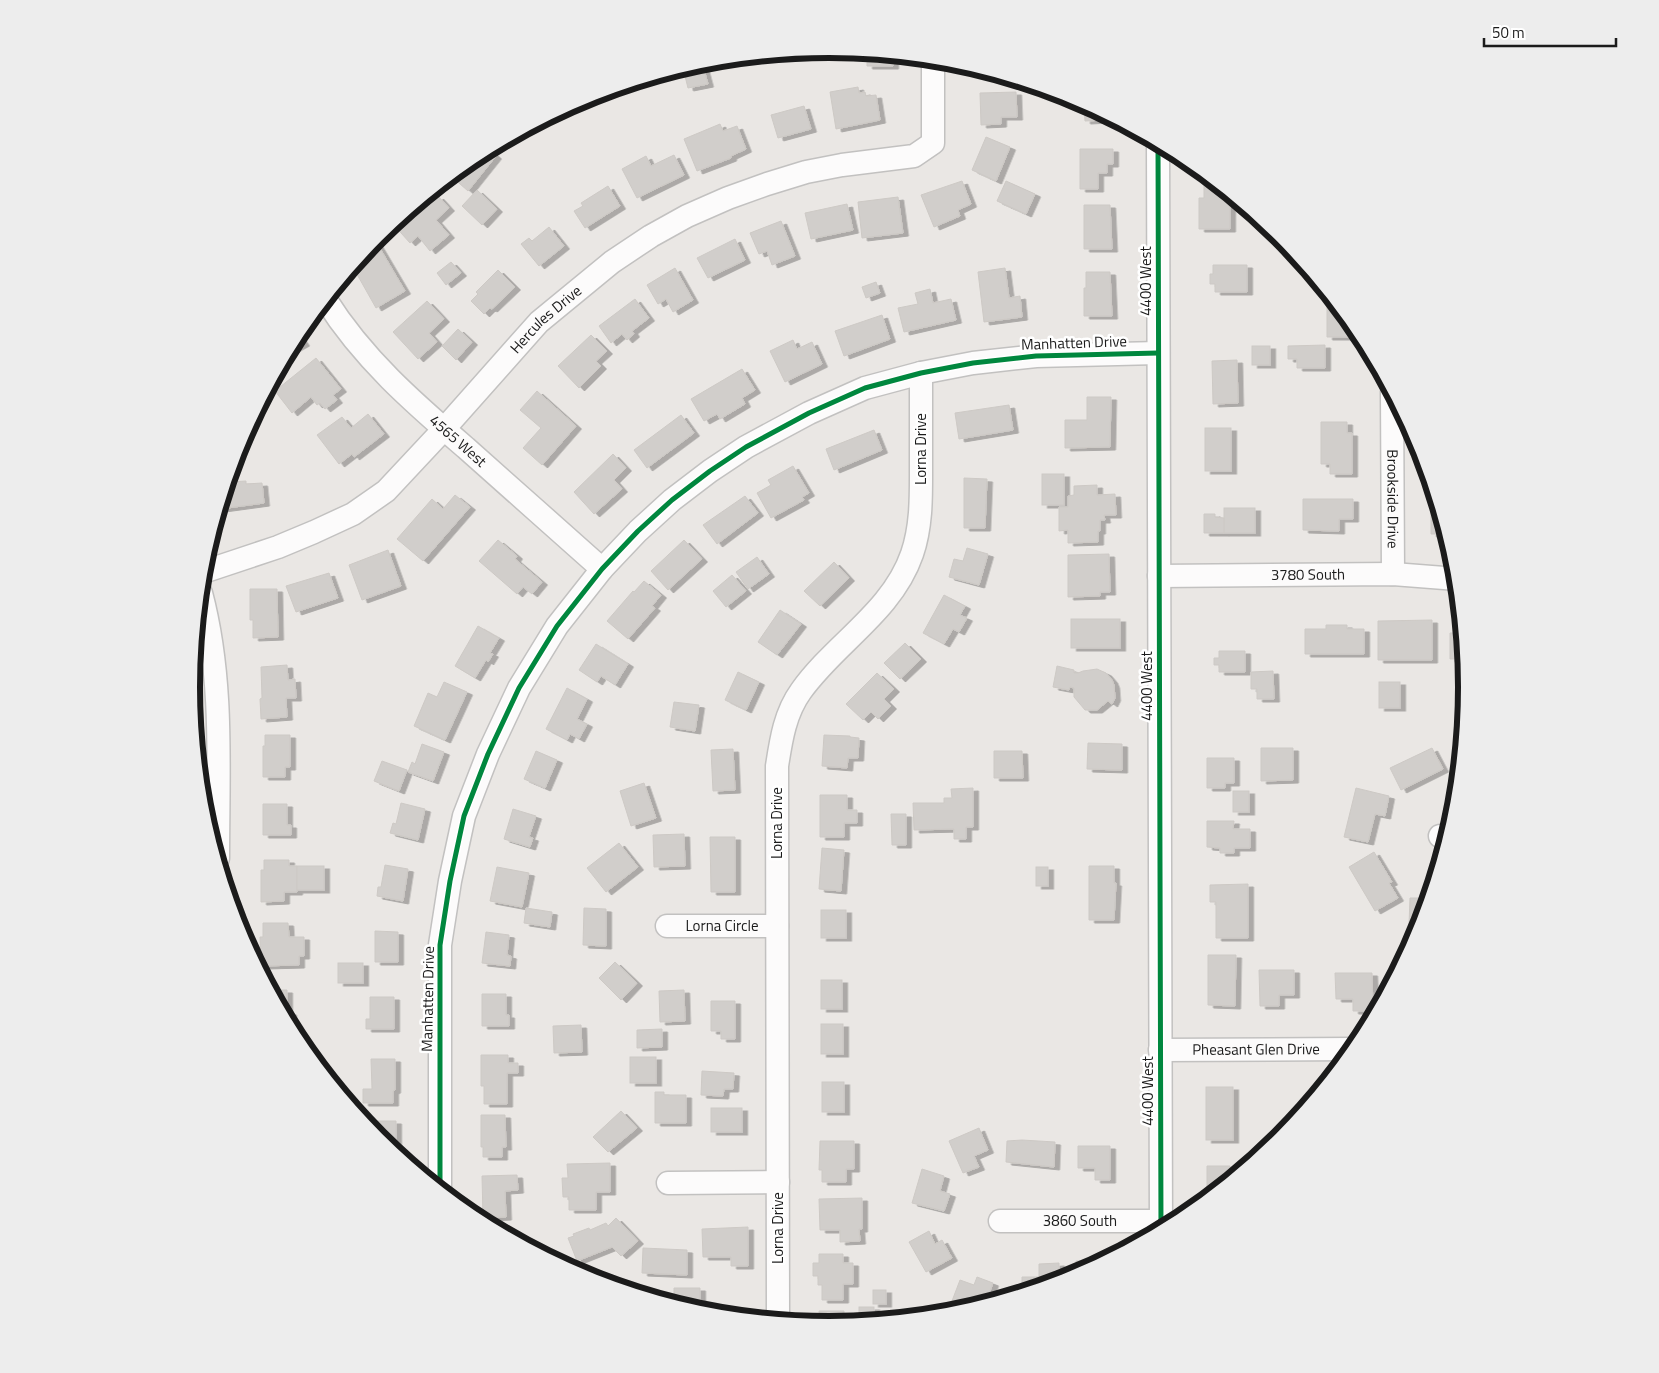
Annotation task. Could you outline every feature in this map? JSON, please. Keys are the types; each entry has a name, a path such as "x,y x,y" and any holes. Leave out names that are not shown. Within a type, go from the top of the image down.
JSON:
{"street":[{"name":"Hercules Drive","path":"212,569 278,547 353,514 386,491 539,322 612,262 652,236 704,209 767,184 806,172 842,165 914,156 933,143 933,67"},
{"name":"4400 West","path":"1158,151 1161,1220"},
{"name":"4565 West","path":"329,305 357,345 381,371 602,569"},
{"name":"Manhatten Drive","path":"440,1180 440,945 450,881 464,816 488,754 518,688 557,626 602,569 638,531 672,500 710,471 746,447 808,413 865,388 921,373 973,363 1036,356 1158,353"},
{"name":"Lorna Drive","path":"778,1313 778,766 780,742 788,715 800,692 818,670 883,605 896,586 912,555 918,531 920,507 921,373"},
{"name":"Brookside Drive","path":"1392,405 1393,574"},
{"name":"3780 South","path":"1159,576 1393,574 1449,578"},
{"path":"205,613 213,650 215,677 218,830"},
{"name":"Lorna Circle","path":"667,926 778,926"},
{"name":"Pheasant Glen Drive","path":"1160,1050 1343,1049"},
{"path":"668,1183 778,1182"},
{"name":"3860 South","path":"1000,1221 1154,1225"}],"building":[{"path":"867,59 893,61 893,66 867,66"},
{"path":"704,71 708,84 688,88 685,75"},
{"path":"858,87 859,93 865,92 866,96 876,95 880,120 836,129 830,92"},
{"path":"1016,92 1017,117 1001,117 1001,124 981,125 980,93"},
{"path":"804,106 811,129 778,138 771,115"},
{"path":"1084,111 1104,120 1085,121"},
{"path":"720,124 723,131 737,126 746,149 731,156 731,158 697,171 684,139"},
{"path":"986,137 1010,147 996,181 972,170"},
{"path":"1080,149 1113,149 1113,164 1107,164 1107,173 1098,173 1098,189 1080,189"},
{"path":"495,155 496,156 468,191 456,181"},
{"path":"674,155 684,175 637,198 622,169 646,156 651,166"},
{"path":"962,181 971,204 958,210 960,216 934,227 921,195"},
{"path":"1006,181 1035,194 1026,214 997,201"},
{"path":"1204,185 1209,185 1230,202 1230,229 1199,229 1199,198 1204,198"},
{"path":"608,186 620,206 585,228 574,211 583,206 581,203"},
{"path":"477,190 497,209 482,225 462,206"},
{"path":"438,196 449,208 436,220 449,235 430,251 418,236 410,243 398,230 426,205 427,206"},
{"path":"898,197 903,233 862,238 858,202"},
{"path":"847,204 853,230 811,239 805,213"},
{"path":"1084,205 1110,205 1112,249 1084,249"},
{"path":"781,221 795,256 772,265 767,251 759,254 750,233"},
{"path":"549,227 564,246 539,266 521,244 529,238 532,241"},
{"path":"735,239 745,260 708,278 697,258"},
{"path":"380,248 405,291 376,308 356,273"},
{"path":"451,262 461,273 446,285 437,273"},
{"path":"1213,265 1247,265 1247,292 1215,292 1215,284 1210,284 1210,274 1213,274"},
{"path":"675,268 693,300 673,312 666,299 658,304 647,285"},
{"path":"1005,268 1009,298 1020,296 1022,317 984,322 978,272"},
{"path":"498,270 515,287 484,314 471,301 478,294 476,292"},
{"path":"1086,272 1110,272 1112,316 1084,316"},
{"path":"876,282 880,293 866,298 862,287"},
{"path":"930,289 933,303 951,299 956,320 904,332 898,308 918,304 915,293"},
{"path":"635,299 649,318 632,331 634,334 627,340 622,334 611,343 599,326"},
{"path":"427,301 444,319 429,333 437,342 418,359 393,332"},
{"path":"1327,302 1352,337 1327,337"},
{"path":"882,315 890,339 844,356 835,331"},
{"path":"458,329 472,342 456,360 442,346"},
{"path":"591,335 607,351 596,361 601,366 579,388 558,366"},
{"path":"793,340 797,349 812,342 822,364 785,382 770,351"},
{"path":"1325,345 1325,368 1297,368 1297,359 1288,359 1288,346"},
{"path":"1252,346 1270,346 1270,365 1252,365"},
{"path":"316,358 341,389 333,395 337,400 325,409 320,403 317,405 311,397 292,413 275,391"},
{"path":"1237,360 1238,403 1213,404 1212,361"},
{"path":"742,369 755,390 742,398 745,404 720,419 717,414 704,421 691,399"},
{"path":"537,391 576,426 542,465 523,448 541,428 520,410"},
{"path":"1087,397 1111,397 1110,447 1065,448 1065,420 1087,420"},
{"path":"1009,405 1013,430 959,439 955,413"},
{"path":"368,414 384,434 354,457 352,454 339,464 317,435 342,417 351,428"},
{"path":"681,415 694,433 647,468 634,450"},
{"path":"1321,422 1347,422 1347,433 1352,433 1352,474 1330,474 1330,464 1321,464"},
{"path":"1205,428 1231,428 1231,471 1205,471"},
{"path":"874,430 882,450 834,470 826,449"},
{"path":"613,454 626,468 614,480 622,489 594,514 574,492"},
{"path":"793,466 809,493 802,497 804,500 771,518 757,493 771,485 768,480"},
{"path":"1042,474 1064,474 1064,505 1042,505"},
{"path":"964,478 987,479 985,528 964,528"},
{"path":"246,481 246,484 262,483 264,503 227,508 235,482"},
{"path":"1097,485 1097,495 1115,494 1116,515 1104,515 1105,520 1100,520 1098,542 1068,543 1068,530 1059,531 1059,507 1068,507 1068,496 1074,495 1074,486"},
{"path":"455,495 470,507 423,561 397,539 432,499 443,509"},
{"path":"745,496 758,513 717,544 703,525"},
{"path":"1303,499 1353,499 1353,519 1339,519 1339,531 1303,530"},
{"path":"1431,504 1439,534 1431,534"},
{"path":"1224,508 1255,508 1255,533 1224,533"},
{"path":"1204,514 1215,514 1215,517 1224,518 1224,533 1204,533"},
{"path":"498,540 517,556 515,559 542,582 532,594 523,587 517,594 479,561"},
{"path":"684,540 702,559 668,590 651,571"},
{"path":"967,548 988,554 979,585 949,577 954,559 963,561"},
{"path":"388,550 401,586 362,600 349,565"},
{"path":"1109,554 1110,592 1100,592 1100,596 1068,597 1068,555"},
{"path":"757,557 769,574 748,589 736,572"},
{"path":"834,562 849,578 820,606 804,591"},
{"path":"329,573 338,598 296,612 286,586"},
{"path":"732,575 746,591 726,607 713,591"},
{"path":"644,581 661,595 652,606 655,608 628,639 607,621"},
{"path":"250,589 277,589 278,637 253,638 253,620 250,620"},
{"path":"944,595 965,606 960,615 967,618 959,632 953,629 944,644 923,633"},
{"path":"780,610 801,624 777,655 758,642"},
{"path":"1071,619 1120,619 1120,648 1071,648"},
{"path":"1432,620 1432,660 1378,660 1378,621"},
{"path":"1326,625 1347,625 1347,629 1364,629 1364,654 1305,654 1305,629 1326,629"},
{"path":"478,626 499,638 490,653 493,654 488,662 486,660 475,678 455,666"},
{"path":"1450,633 1456,633 1458,659 1450,659"},
{"path":"905,643 921,659 900,679 884,663"},
{"path":"596,644 628,664 615,685 601,676 597,682 579,670"},
{"path":"1219,651 1245,651 1245,672 1219,672 1219,665 1214,665 1214,658 1219,658"},
{"path":"287,665 288,680 295,679 296,698 286,698 287,717 261,719 261,667"},
{"path":"1057,666 1074,670 1074,673 1097,669 1106,673 1114,685 1115,698 1112,704 1108,701 1097,710 1085,710 1074,697 1074,688 1070,687 1069,690 1053,687"},
{"path":"1273,671 1274,699 1257,699 1257,689 1251,689 1251,672"},
{"path":"738,672 759,682 746,710 725,700"},
{"path":"877,673 894,689 884,699 891,706 878,719 871,712 863,720 846,704"},
{"path":"444,682 467,692 445,740 414,726 428,693 437,697"},
{"path":"1379,682 1400,682 1400,708 1379,708"},
{"path":"567,688 587,699 577,719 587,724 579,739 570,734 567,740 546,729"},
{"path":"674,702 699,705 695,731 670,727"},
{"path":"265,735 290,735 290,767 285,767 285,777 263,777"},
{"path":"824,735 859,738 858,758 848,758 847,768 822,766"},
{"path":"1088,743 1122,744 1122,770 1087,769"},
{"path":"422,744 444,752 433,781 408,772 412,762 415,764"},
{"path":"1261,748 1293,748 1293,780 1261,781"},
{"path":"1432,748 1443,769 1401,790 1390,768"},
{"path":"733,749 735,790 713,791 711,750"},
{"path":"536,751 557,760 545,788 524,779"},
{"path":"994,751 1022,751 1023,778 994,778"},
{"path":"1207,758 1234,758 1234,783 1225,783 1225,788 1207,788"},
{"path":"382,761 407,770 399,791 374,781"},
{"path":"644,783 656,818 631,826 620,791"},
{"path":"973,788 973,827 966,827 966,839 954,839 954,829 914,830 913,803 944,803 944,798 952,798 951,789"},
{"path":"1356,788 1389,796 1385,816 1375,814 1368,842 1344,837"},
{"path":"1233,791 1249,791 1249,812 1233,812"},
{"path":"820,795 847,795 847,810 857,810 857,823 844,823 844,837 820,837"},
{"path":"401,803 425,809 418,840 390,833 393,823 396,824"},
{"path":"263,804 287,804 287,825 291,825 291,835 263,835"},
{"path":"513,809 536,816 529,837 533,838 530,847 504,839"},
{"path":"891,814 906,814 906,845 892,845"},
{"path":"1207,821 1234,821 1233,829 1250,829 1250,848 1234,848 1234,853 1220,853 1220,848 1207,847"},
{"path":"684,834 685,866 654,867 653,835"},
{"path":"710,837 735,837 735,892 711,892"},
{"path":"619,843 638,867 606,892 587,868"},
{"path":"822,848 844,850 841,891 819,889"},
{"path":"1374,852 1392,882 1389,883 1398,898 1375,911 1349,867"},
{"path":"264,860 289,860 289,866 297,866 297,892 284,892 284,901 261,902 261,870 264,870"},
{"path":"385,865 408,869 403,901 377,896 378,887 381,887"},
{"path":"297,866 324,866 324,890 297,890"},
{"path":"1089,866 1114,866 1114,883 1116,883 1114,920 1089,920"},
{"path":"497,867 529,873 522,907 490,901"},
{"path":"1036,867 1048,867 1048,886 1036,886"},
{"path":"1248,884 1248,938 1216,938 1216,902 1210,902 1210,885"},
{"path":"1410,898 1422,898 1412,924 1409,924"},
{"path":"526,908 552,912 550,927 524,923"},
{"path":"584,908 606,909 606,946 583,945"},
{"path":"821,910 846,910 846,938 821,938"},
{"path":"263,923 288,923 289,937 304,937 304,956 299,956 299,965 265,966 261,955 260,937 263,937"},
{"path":"375,931 398,932 398,962 375,962"},
{"path":"486,932 509,935 507,955 511,956 510,966 482,963"},
{"path":"1208,955 1236,955 1235,1006 1208,1005"},
{"path":"615,962 637,983 621,1000 599,978"},
{"path":"338,963 363,963 363,983 338,983"},
{"path":"1259,970 1294,970 1294,995 1279,995 1279,1006 1260,1006"},
{"path":"1335,973 1372,973 1373,1003 1368,1011 1353,1011 1353,999 1336,999"},
{"path":"821,980 842,980 842,1009 821,1009"},
{"path":"279,990 287,990 287,1004"},
{"path":"684,990 685,1021 660,1022 659,991"},
{"path":"482,994 506,994 506,1015 509,1015 509,1026 482,1026"},
{"path":"370,997 394,997 394,1029 366,1029 366,1019 370,1019"},
{"path":"711,1001 735,1001 735,1039 721,1039 721,1031 711,1031"},
{"path":"821,1024 843,1024 843,1054 821,1054"},
{"path":"581,1025 582,1052 554,1053 553,1026"},
{"path":"662,1029 662,1047 637,1048 637,1030"},
{"path":"481,1055 508,1055 508,1063 518,1063 518,1073 507,1073 507,1104 484,1104 484,1086 481,1086"},
{"path":"630,1057 656,1057 656,1083 630,1083"},
{"path":"371,1059 395,1059 393,1103 363,1103 363,1089 372,1089"},
{"path":"702,1071 734,1073 733,1089 724,1089 723,1096 701,1095"},
{"path":"822,1082 844,1082 844,1112 822,1112"},
{"path":"1206,1087 1233,1087 1233,1140 1206,1140"},
{"path":"655,1092 664,1092 664,1095 686,1095 686,1123 655,1123"},
{"path":"711,1108 742,1108 742,1132 711,1132"},
{"path":"621,1111 637,1128 608,1152 593,1137"},
{"path":"481,1115 505,1115 506,1147 502,1147 502,1157 483,1157 483,1147 481,1147"},
{"path":"376,1121 396,1121 396,1141"},
{"path":"979,1128 988,1150 974,1156 979,1167 963,1173 949,1141"},
{"path":"820,1141 854,1141 854,1169 846,1169 846,1182 822,1182 822,1170 819,1170"},
{"path":"1007,1141 1055,1142 1054,1167 1006,1162"},
{"path":"1078,1146 1110,1146 1110,1180 1095,1180 1095,1168 1078,1168"},
{"path":"610,1163 610,1192 596,1192 596,1210 569,1210 569,1197 563,1197 562,1178 568,1178 567,1164"},
{"path":"1207,1166 1230,1166 1230,1171 1207,1189"},
{"path":"922,1169 944,1176 940,1191 950,1194 944,1211 912,1203"},
{"path":"517,1175 518,1190 505,1191 506,1217 494,1218 483,1211 482,1176"},
{"path":"862,1198 862,1229 859,1229 860,1241 840,1242 840,1230 820,1230 819,1199"},
{"path":"616,1218 638,1241 621,1256 612,1247 577,1261 568,1238 589,1228 590,1230 606,1223 608,1226"},
{"path":"748,1227 748,1266 731,1266 731,1257 703,1257 702,1229"},
{"path":"929,1231 935,1244 942,1240 952,1258 926,1272 909,1242"},
{"path":"643,1248 687,1250 687,1275 642,1273"},
{"path":"819,1254 843,1254 843,1263 853,1263 853,1284 843,1284 843,1300 822,1300 822,1285 818,1285 818,1276 813,1276 813,1263 819,1263"},
{"path":"1076,1261 1086,1261 1076,1265"},
{"path":"1059,1263 1059,1272 1022,1285 1022,1277 1039,1277 1039,1264"},
{"path":"977,1277 993,1283 989,1295 955,1302 952,1301 960,1280 974,1285"},
{"path":"674,1288 700,1288 700,1301 674,1296"},
{"path":"873,1290 886,1290 886,1304 873,1304"},
{"path":"859,1307 874,1307 874,1314 859,1315"},
{"path":"819,1311 844,1311 844,1315 819,1315"}],"cycle path":[{"path":"1158,151 1161,1220"},
{"path":"440,1180 440,945 450,881 464,816 488,754 519,688 557,626 602,569 638,531 672,500 710,471 746,447 809,413 865,388 921,373 973,363 1036,356 1158,353"}]}
